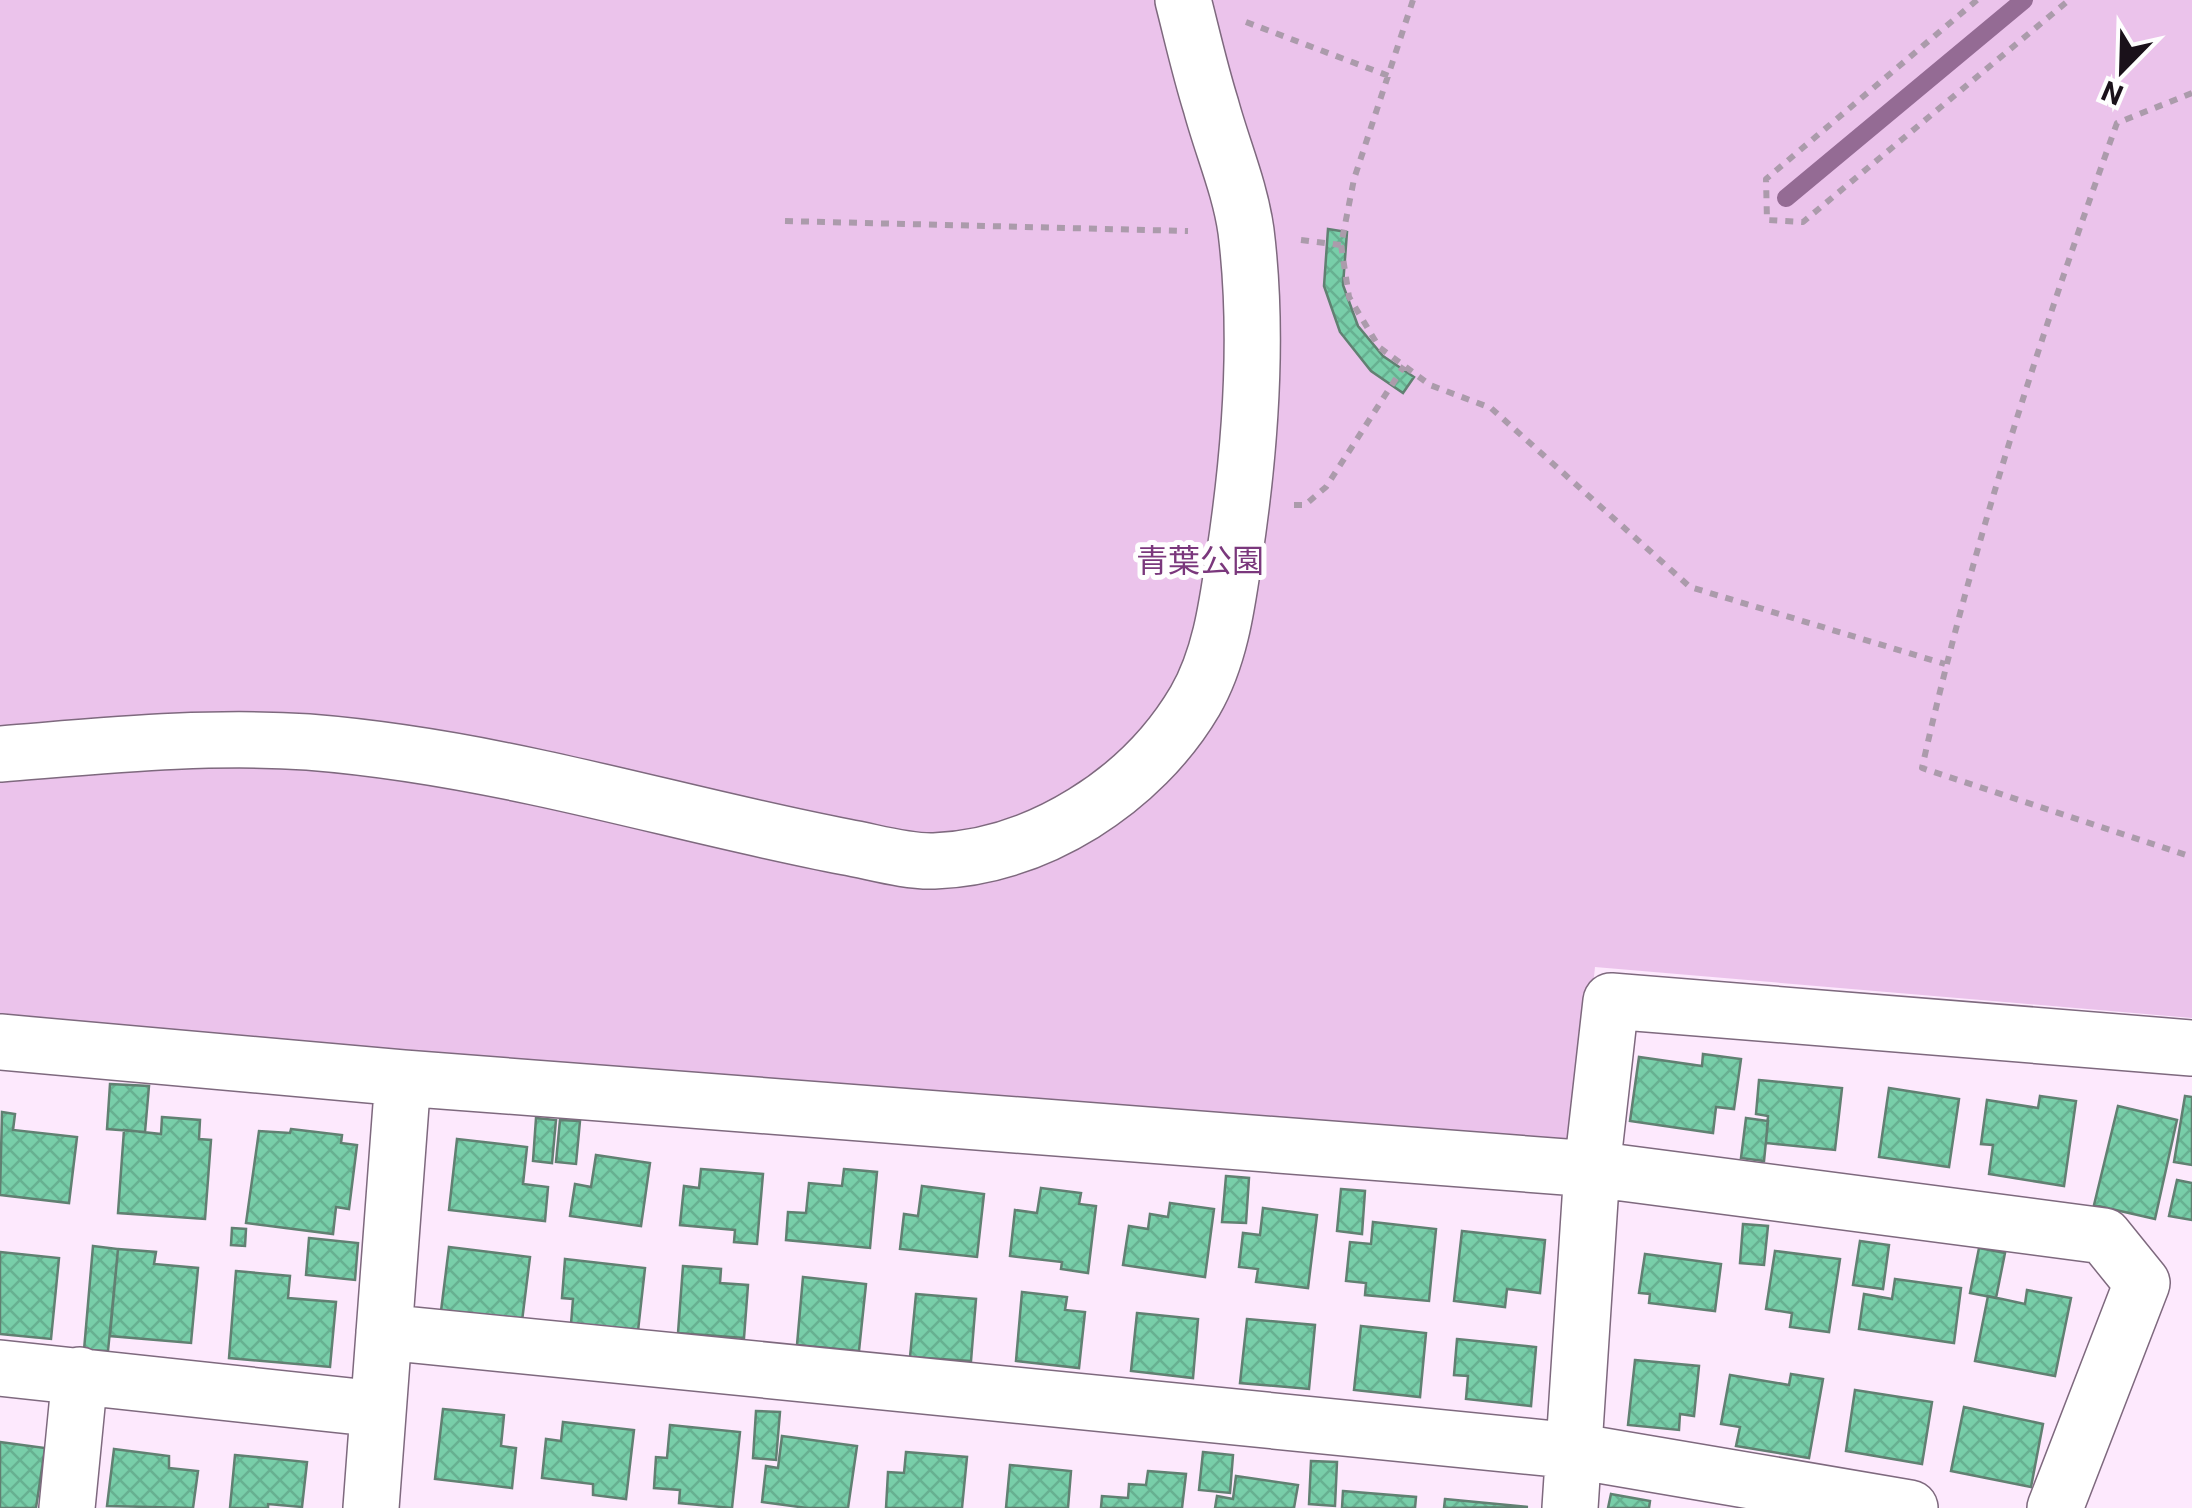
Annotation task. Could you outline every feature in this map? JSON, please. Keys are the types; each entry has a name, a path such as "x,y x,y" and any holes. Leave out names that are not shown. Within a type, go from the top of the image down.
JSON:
{"street":[{"path":"0,754 160,742 308,742 532,776 804,838 930,862 996,854 1043,836 1095,806 1158,754 1196,699 1220,640 1243,503 1251,390 1246,233 1240,199 1210,106 1183,0"},
{"path":"1570,1508 1592,1169 1611,1001 2192,1048"},
{"path":"0,1042 403,1078 1592,1169 2104,1236 2142,1284 2055,1508"},
{"path":"371,1508 403,1078"},
{"path":"384,1332 1575,1450 1910,1508"},
{"path":"0,1368 378,1409"},
{"path":"67,1508 80,1375"}],"path":[{"path":"1412,0 1354,180 1341,245 1350,297 1380,346 1430,385 1491,408 1690,586 1945,664"},
{"path":"1976,0 1766,179 1766,220 1803,222 2068,0"},
{"path":"1304,44 1390,76"},
{"path":"2192,92 2117,123 2046,320 1945,664 1922,768 2192,857"},
{"path":"785,222 1246,233"},
{"path":"1243,503 1305,506 1326,487 1404,366"}],"green space":[{"name":"青葉公園","path":"0,0 2192,0 2192,1018 1595,967 1578,1133 1548,1155 0,1022"}],"building":[{"path":"1328,229 1347,232 1343,285 1358,326 1383,356 1414,377 1403,393 1371,371 1340,332 1324,286"},
{"path":"1703,1054 1741,1059 1734,1109 1716,1107 1713,1133 1630,1121 1639,1057 1702,1066"},
{"path":"1759,1080 1842,1088 1835,1150 1766,1143 1768,1116 1756,1114"},
{"path":"110,1084 149,1086 145,1132 107,1129"},
{"path":"1889,1088 1959,1099 1949,1167 1879,1157"},
{"path":"2040,1096 2076,1101 2064,1186 1989,1174 1993,1145 1981,1144 1987,1100 2038,1108"},
{"path":"2185,1096 2192,1097 2192,1165 2174,1162"},
{"path":"2118,1106 2177,1120 2155,1219 2094,1205"},
{"path":"2,1112 15,1114 13,1130 77,1137 69,1203 0,1195"},
{"path":"162,1117 200,1120 199,1139 211,1140 205,1219 118,1213 124,1130 161,1134"},
{"path":"536,1118 556,1120 552,1163 533,1161"},
{"path":"1746,1118 1768,1121 1764,1161 1741,1158"},
{"path":"560,1120 580,1121 576,1164 556,1162"},
{"path":"291,1129 342,1135 341,1143 357,1145 349,1209 336,1207 333,1234 246,1223 259,1131 290,1133"},
{"path":"457,1139 527,1147 523,1184 548,1187 545,1221 449,1210"},
{"path":"596,1155 650,1163 641,1226 570,1216 575,1184 591,1187"},
{"path":"701,1169 763,1174 757,1244 734,1242 735,1230 680,1225 684,1186 699,1188"},
{"path":"844,1169 877,1172 870,1248 786,1240 788,1212 806,1213 809,1183 842,1186"},
{"path":"1226,1176 1249,1178 1246,1223 1222,1222"},
{"path":"2177,1180 2192,1183 2192,1220 2169,1216"},
{"path":"922,1186 984,1194 977,1257 900,1249 904,1214 918,1216"},
{"path":"1041,1188 1081,1193 1079,1204 1096,1206 1088,1273 1061,1269 1062,1262 1010,1256 1015,1210 1037,1213"},
{"path":"1341,1189 1365,1191 1362,1234 1337,1231"},
{"path":"1170,1203 1214,1209 1205,1277 1123,1265 1129,1226 1148,1229 1150,1214 1168,1217"},
{"path":"1263,1208 1317,1215 1308,1288 1256,1282 1258,1269 1239,1267 1243,1233 1260,1235"},
{"path":"1373,1222 1436,1229 1429,1301 1365,1295 1366,1283 1346,1281 1350,1242 1371,1244"},
{"path":"1743,1224 1768,1226 1764,1265 1740,1263"},
{"path":"232,1228 246,1229 245,1246 231,1245"},
{"path":"1462,1231 1545,1240 1540,1293 1507,1289 1505,1307 1454,1301"},
{"path":"309,1238 358,1243 355,1280 306,1275"},
{"path":"1860,1241 1889,1245 1883,1289 1853,1285"},
{"path":"93,1246 118,1249 108,1351 84,1350"},
{"path":"449,1247 530,1257 522,1321 441,1311"},
{"path":"1979,1248 2005,1253 1996,1298 1970,1293"},
{"path":"118,1249 156,1252 154,1264 198,1268 191,1343 110,1336"},
{"path":"1775,1251 1840,1259 1829,1332 1790,1327 1792,1313 1766,1309"},
{"path":"0,1252 59,1258 51,1339 0,1334"},
{"path":"1645,1254 1721,1264 1715,1311 1649,1303 1650,1294 1639,1293"},
{"path":"565,1259 645,1268 638,1331 571,1324 573,1299 562,1298"},
{"path":"683,1266 721,1269 720,1283 748,1285 744,1338 678,1333"},
{"path":"236,1271 290,1276 288,1298 336,1302 330,1367 229,1358"},
{"path":"803,1277 866,1284 859,1351 797,1345"},
{"path":"1895,1279 1961,1288 1954,1343 1859,1329 1864,1294 1892,1299"},
{"path":"2027,1290 2071,1298 2055,1376 1975,1361 1988,1296 2025,1304"},
{"path":"1022,1292 1067,1297 1065,1310 1085,1312 1079,1368 1016,1361"},
{"path":"916,1294 976,1299 971,1361 910,1357"},
{"path":"1137,1313 1198,1319 1193,1378 1131,1371"},
{"path":"1247,1319 1315,1325 1309,1389 1240,1383"},
{"path":"1361,1326 1426,1333 1420,1397 1354,1390"},
{"path":"1457,1339 1536,1347 1531,1406 1466,1399 1468,1376 1454,1375"},
{"path":"1635,1360 1699,1366 1694,1416 1680,1414 1679,1430 1628,1425"},
{"path":"1791,1374 1823,1379 1809,1458 1736,1446 1740,1427 1721,1424 1730,1375 1789,1385"},
{"path":"1855,1390 1932,1402 1922,1464 1846,1451"},
{"path":"1964,1407 2043,1424 2031,1487 1951,1471"},
{"path":"443,1409 504,1415 501,1446 516,1448 512,1488 435,1479"},
{"path":"756,1411 780,1412 776,1460 753,1458"},
{"path":"563,1422 634,1430 626,1499 593,1495 593,1484 542,1478 546,1439 561,1441"},
{"path":"670,1425 740,1432 732,1508 679,1503 680,1490 654,1488 656,1457 667,1458"},
{"path":"782,1436 857,1446 848,1508 762,1502 766,1466 778,1468"},
{"path":"0,1442 45,1448 36,1508 0,1508"},
{"path":"114,1449 169,1456 169,1468 198,1471 193,1508 107,1506"},
{"path":"906,1452 967,1457 962,1508 886,1508 888,1472 904,1473"},
{"path":"1203,1452 1233,1455 1230,1493 1199,1490"},
{"path":"235,1455 307,1462 302,1507 268,1504 268,1508 230,1508"},
{"path":"1311,1461 1337,1462 1335,1506 1309,1504"},
{"path":"1010,1465 1071,1471 1068,1508 1006,1508"},
{"path":"1148,1471 1186,1474 1182,1508 1101,1508 1102,1496 1128,1498 1129,1484 1146,1485"},
{"path":"1236,1476 1298,1485 1294,1508 1215,1508 1217,1496 1233,1499"},
{"path":"1343,1491 1416,1497 1415,1508 1342,1508"},
{"path":"1611,1494 1650,1501 1649,1508 1608,1508"},
{"path":"1445,1499 1528,1507 1444,1508"}],"waterway":[{"path":"1786,198 2024,0"}]}
